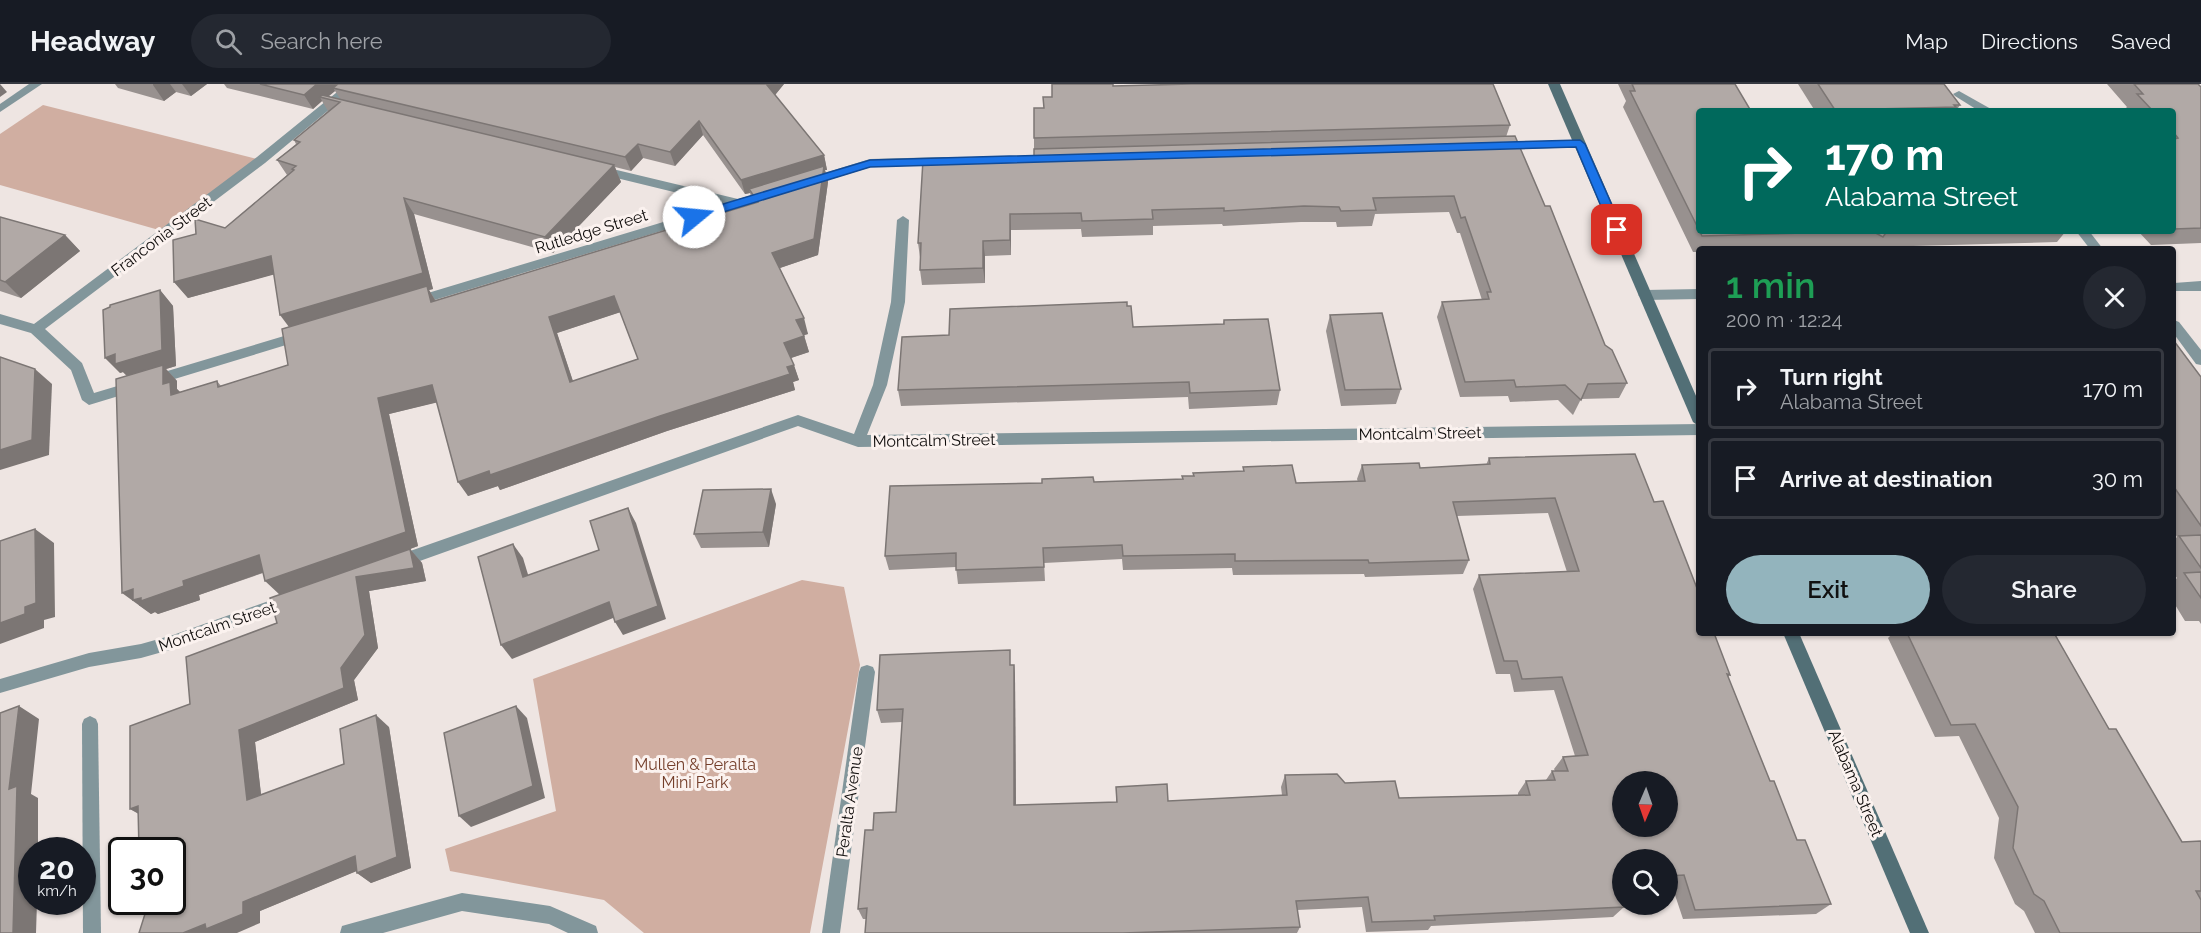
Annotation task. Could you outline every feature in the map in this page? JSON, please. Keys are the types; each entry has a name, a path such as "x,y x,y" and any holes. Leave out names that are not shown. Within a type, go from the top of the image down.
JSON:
{"street":[{"path":"0,109 36,84"},
{"name":"Franconia Street","path":"36,329 334,107 354,84"},
{"path":"1554,84 1696,413"},
{"path":"1959,94 1982,108"},
{"path":"1484,146 1580,144"},
{"name":"Rutledge Street","path":"397,307 870,163 954,161"},
{"path":"591,168 738,203"},
{"path":"858,441 880,385 898,302 903,220"},
{"path":"2084,234 2094,246"},
{"path":"2176,287 2201,286"},
{"path":"1645,295 1696,294"},
{"path":"0,319 36,329 77,367 89,400 317,331"},
{"path":"2176,329 2201,360"},
{"name":"Montcalm Street","path":"385,567 798,420 858,441 1696,429"},
{"name":"Montcalm Street","path":"0,686 89,660 141,651 173,642 307,595"},
{"name":"Alabama Street","path":"1792,636 1920,933"},
{"name":"Peralta Avenue","path":"831,933 867,672"},
{"path":"90,724 92,933"},
{"path":"349,933 462,902 550,915 588,933"}],"green space":[{"path":"43,105 261,160 166,232 0,185 0,134"},
{"name":"Mullen & Peralta Mini Park","path":"802,580 844,587 860,665 810,933 644,933 604,900 450,871 445,849 556,811 533,679"}],"building":[{"path":"260,84 317,84 304,95"},
{"path":"338,84 768,84 824,155 741,180 699,121 670,152 638,144 625,157 333,88"},
{"path":"1052,84 1113,84 1113,86 1493,84 1510,125 1034,138 1034,108 1044,108 1043,97 1052,97"},
{"path":"1632,84 1735,84 1749,108 1696,108 1696,224 1630,91 1635,91"},
{"path":"1818,84 1944,84 1960,105 1916,108 1834,108"},
{"path":"2134,84 2198,84 2201,87 2201,228 2176,229 2176,138 2178,138 2176,136 2176,108 2150,108 2137,94 2143,94"},
{"path":"322,95 614,165 545,237 404,198 423,273 280,315 271,256 174,282 173,240 196,234 195,219 225,228 294,170 292,169 296,166 277,160 300,142 294,140 340,102 320,97"},
{"path":"1515,136 1545,206 1550,206 1605,345 1612,350 1627,383 1588,384 1581,400 1565,385 1516,387 1514,380 1465,382 1442,302 1489,299 1487,292 1491,292 1465,217 1461,218 1454,196 1373,198 1376,210 1341,211 1339,207 1304,206 1224,211 1224,208 1152,210 1153,219 1082,221 1081,213 1010,214 1010,240 983,241 983,268 920,270 921,243 918,243 923,160 1034,157 1034,149"},
{"path":"824,166 814,239 772,253 804,318 796,320 804,336 784,343 794,365 787,367 790,374 490,475 489,471 458,482 432,385 378,398 406,532 265,581 259,555 183,581 184,586 141,601 141,598 133,600 133,589 122,593 116,379 163,365 163,384 170,382 171,395 217,381 218,387 288,365 282,329 427,286 431,302 758,202 749,189","holes":["614,296 638,359 570,382 549,317"]},
{"path":"0,217 65,235 5,282 0,280"},
{"path":"1701,234 1770,234 1702,236"},
{"path":"160,290 162,350 115,364 115,354 105,358 103,310 110,305"},
{"path":"1127,302 1127,306 1131,306 1133,327 1224,324 1224,320 1268,319 1280,390 1190,393 1189,382 898,390 902,337 949,335 950,309"},
{"path":"1382,313 1401,389 1345,390 1330,315"},
{"path":"2176,344 2201,377 2201,526 2176,490"},
{"path":"0,357 35,369 32,440 0,450"},
{"path":"1635,454 1654,502 1663,501 1696,586 1696,636 1715,636 1730,675 1727,674 1770,781 1774,781 1797,840 1805,840 1831,904 1695,910 1684,875 1678,875 1678,849 1612,849 1612,908 1434,916 1435,920 1372,922 1368,897 1296,901 1300,927 1123,933 865,933 867,908 858,909 865,830 873,830 874,813 896,812 903,709 877,710 880,655 1010,650 1010,665 1014,665 1014,805 1117,802 1116,787 1167,784 1168,801 1287,795 1285,775 1337,774 1345,783 1395,781 1399,798 1530,795 1526,781 1555,780 1552,771 1568,771 1563,757 1588,755 1562,677 1522,679 1517,661 1504,661 1479,575 1579,571 1555,498 1453,502 1469,560 1369,563 1368,560 1235,561 1235,554 1123,556 1122,545 1043,548 1044,567 956,570 956,553 885,556 890,486 1042,483 1042,479 1093,477 1094,482 1183,479 1182,476 1194,476 1193,473 1244,471 1243,467 1292,465 1296,483 1365,481 1362,465 1419,463 1420,468 1490,464 1489,458"},
{"path":"771,489 763,532 694,534 703,490"},
{"path":"628,508 658,606 615,622 609,602 501,645 478,557 513,544 523,577 599,550 590,521"},
{"path":"35,529 36,603 25,607 25,614 0,623 0,541"},
{"path":"2201,535 2201,568 2179,536"},
{"path":"410,549 414,568 356,577 365,635 341,668 344,688 239,730 247,800 344,764 340,729 376,715 397,857 357,873 355,856 243,902 243,914 206,929 205,924 183,933 139,933 145,915 186,915 186,837 139,837 138,806 130,809 130,726 190,704 186,657 277,623 270,598"},
{"path":"2201,572 2201,598 2184,573"},
{"path":"1908,636 2056,636 2109,729 2116,729 2182,842 2201,841 2201,891 2196,891 2201,900 2201,933 2060,933 2044,901 2034,894 2013,848 2018,807 1975,724 1951,725"},
{"path":"19,706 9,789 17,786 13,933 0,933 0,713"},
{"path":"516,706 533,786 459,816 444,733"}],"route":[{"path":"694,217 870,163 1580,144 1617,230"}]}
